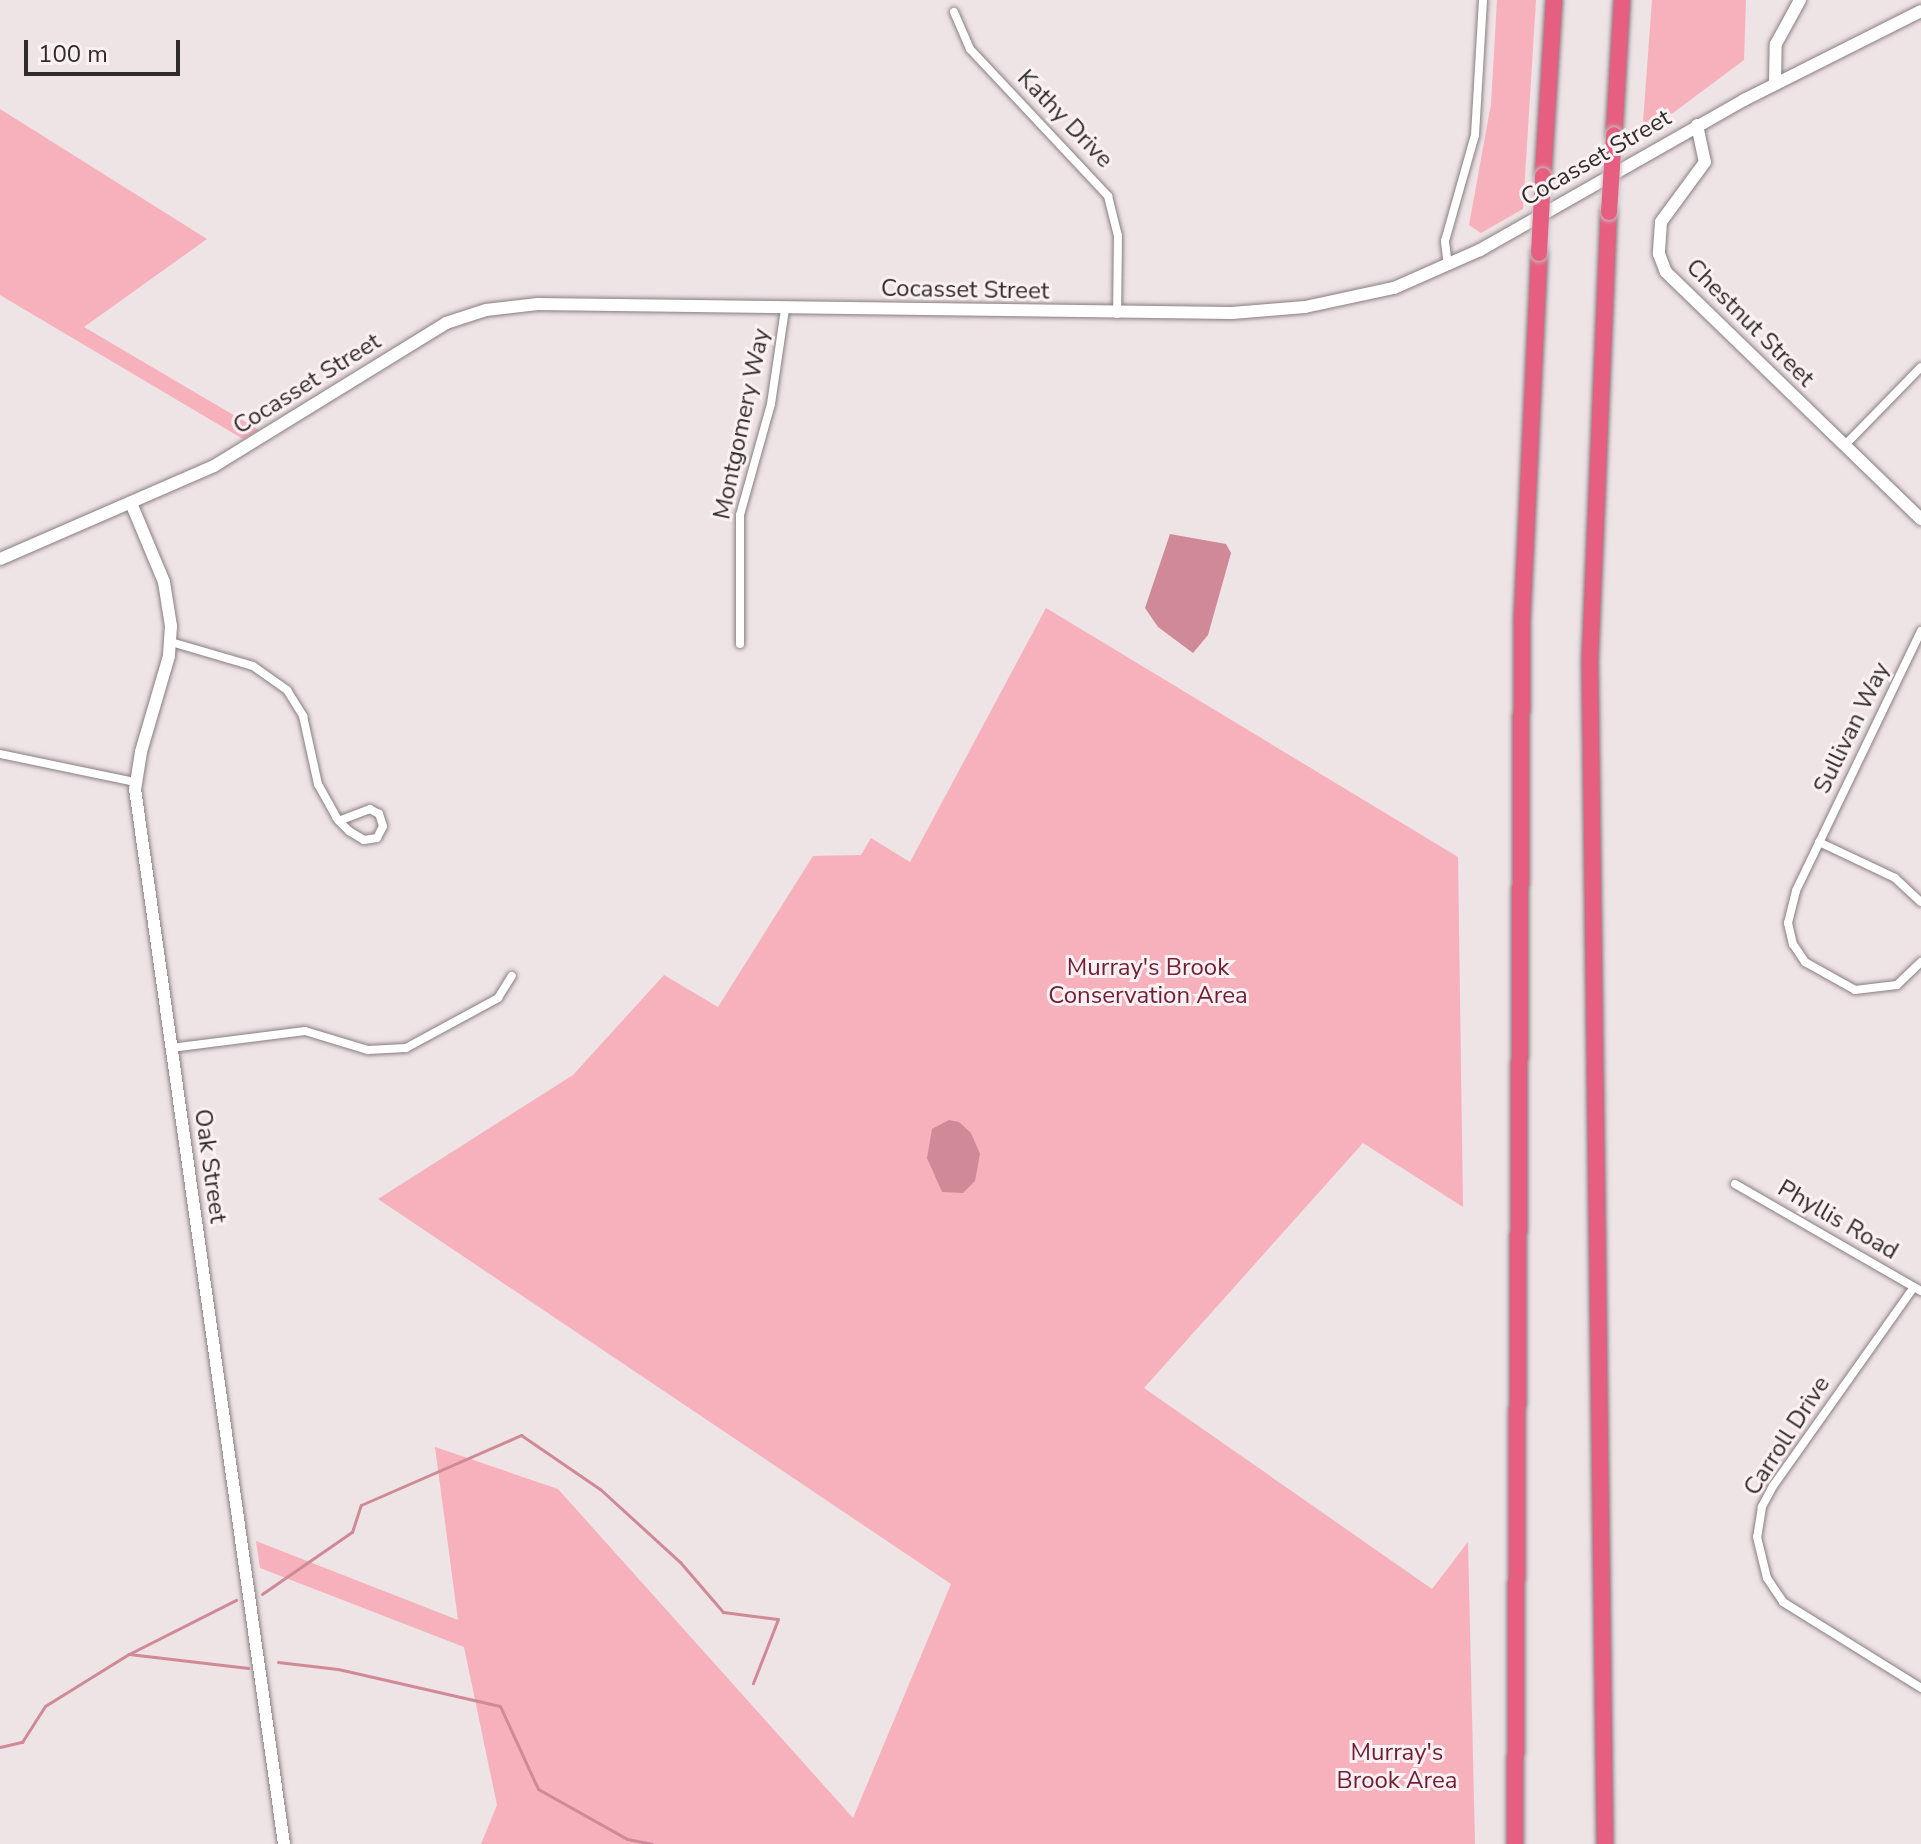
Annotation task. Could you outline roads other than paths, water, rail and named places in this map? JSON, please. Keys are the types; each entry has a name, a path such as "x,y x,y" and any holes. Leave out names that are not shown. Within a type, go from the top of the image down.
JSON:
{"highway":[{"path":"1515,1844 1522,620 1554,0"},
{"path":"1605,1844 1590,696 1593,496 1622,0"}],"main road":[{"path":"1775,83 1776,44 1800,0"},
{"name":"Cocasset Street","path":"0,559 214,466 431,332 473,313 538,304 1117,314 1294,309 1384,291 1448,266 1697,125 1921,11"},
{"name":"Chestnut Street","path":"1697,125 1705,162 1661,222 1661,261 1700,309 1921,519"},
{"name":"Oak Street","path":"131,503 164,582 171,642 135,782 284,1844"}],"street":[{"path":"1448,266 1445,241 1476,124 1483,0"},
{"name":"Kathy Drive","path":"954,12 970,49 1108,196 1118,236 1117,314"},
{"name":"Montgomery Way","path":"740,644 740,515 771,404 785,309"},
{"path":"1844,446 1921,367"},
{"name":"Sullivan Way","path":"1921,631 1788,911 1789,934 1805,962 1845,986 1866,992 1897,985 1921,962"},
{"path":"171,642 253,666 287,690 306,725 321,794 339,821 367,841 377,838 383,826 379,814 370,809 339,821"},
{"path":"0,754 135,782"},
{"path":"1819,842 1895,878 1921,902"},
{"path":"171,1048 305,1031 368,1050 406,1048 498,998 512,976"},
{"name":"Phyllis Road","path":"1735,1184 1918,1289"},
{"name":"Carroll Drive","path":"1918,1289 1773,1486 1762,1507 1757,1537 1767,1578 1783,1602 1921,1688"}],"waterway":[{"path":"262,1594 352,1532 361,1505 521,1435 600,1489 680,1562 723,1612 778,1619 753,1683"},
{"path":"129,1654 236,1600"},
{"path":"0,1747 22,1742 45,1706 129,1654 248,1668"},
{"path":"278,1662 338,1669 500,1706 538,1789 627,1839 652,1844"}],"park label":[{"name":"Murray's Brook Conservation Area","path":"1148,982"},
{"name":"Murray's Brook Area","path":"1397,1767"}]}
